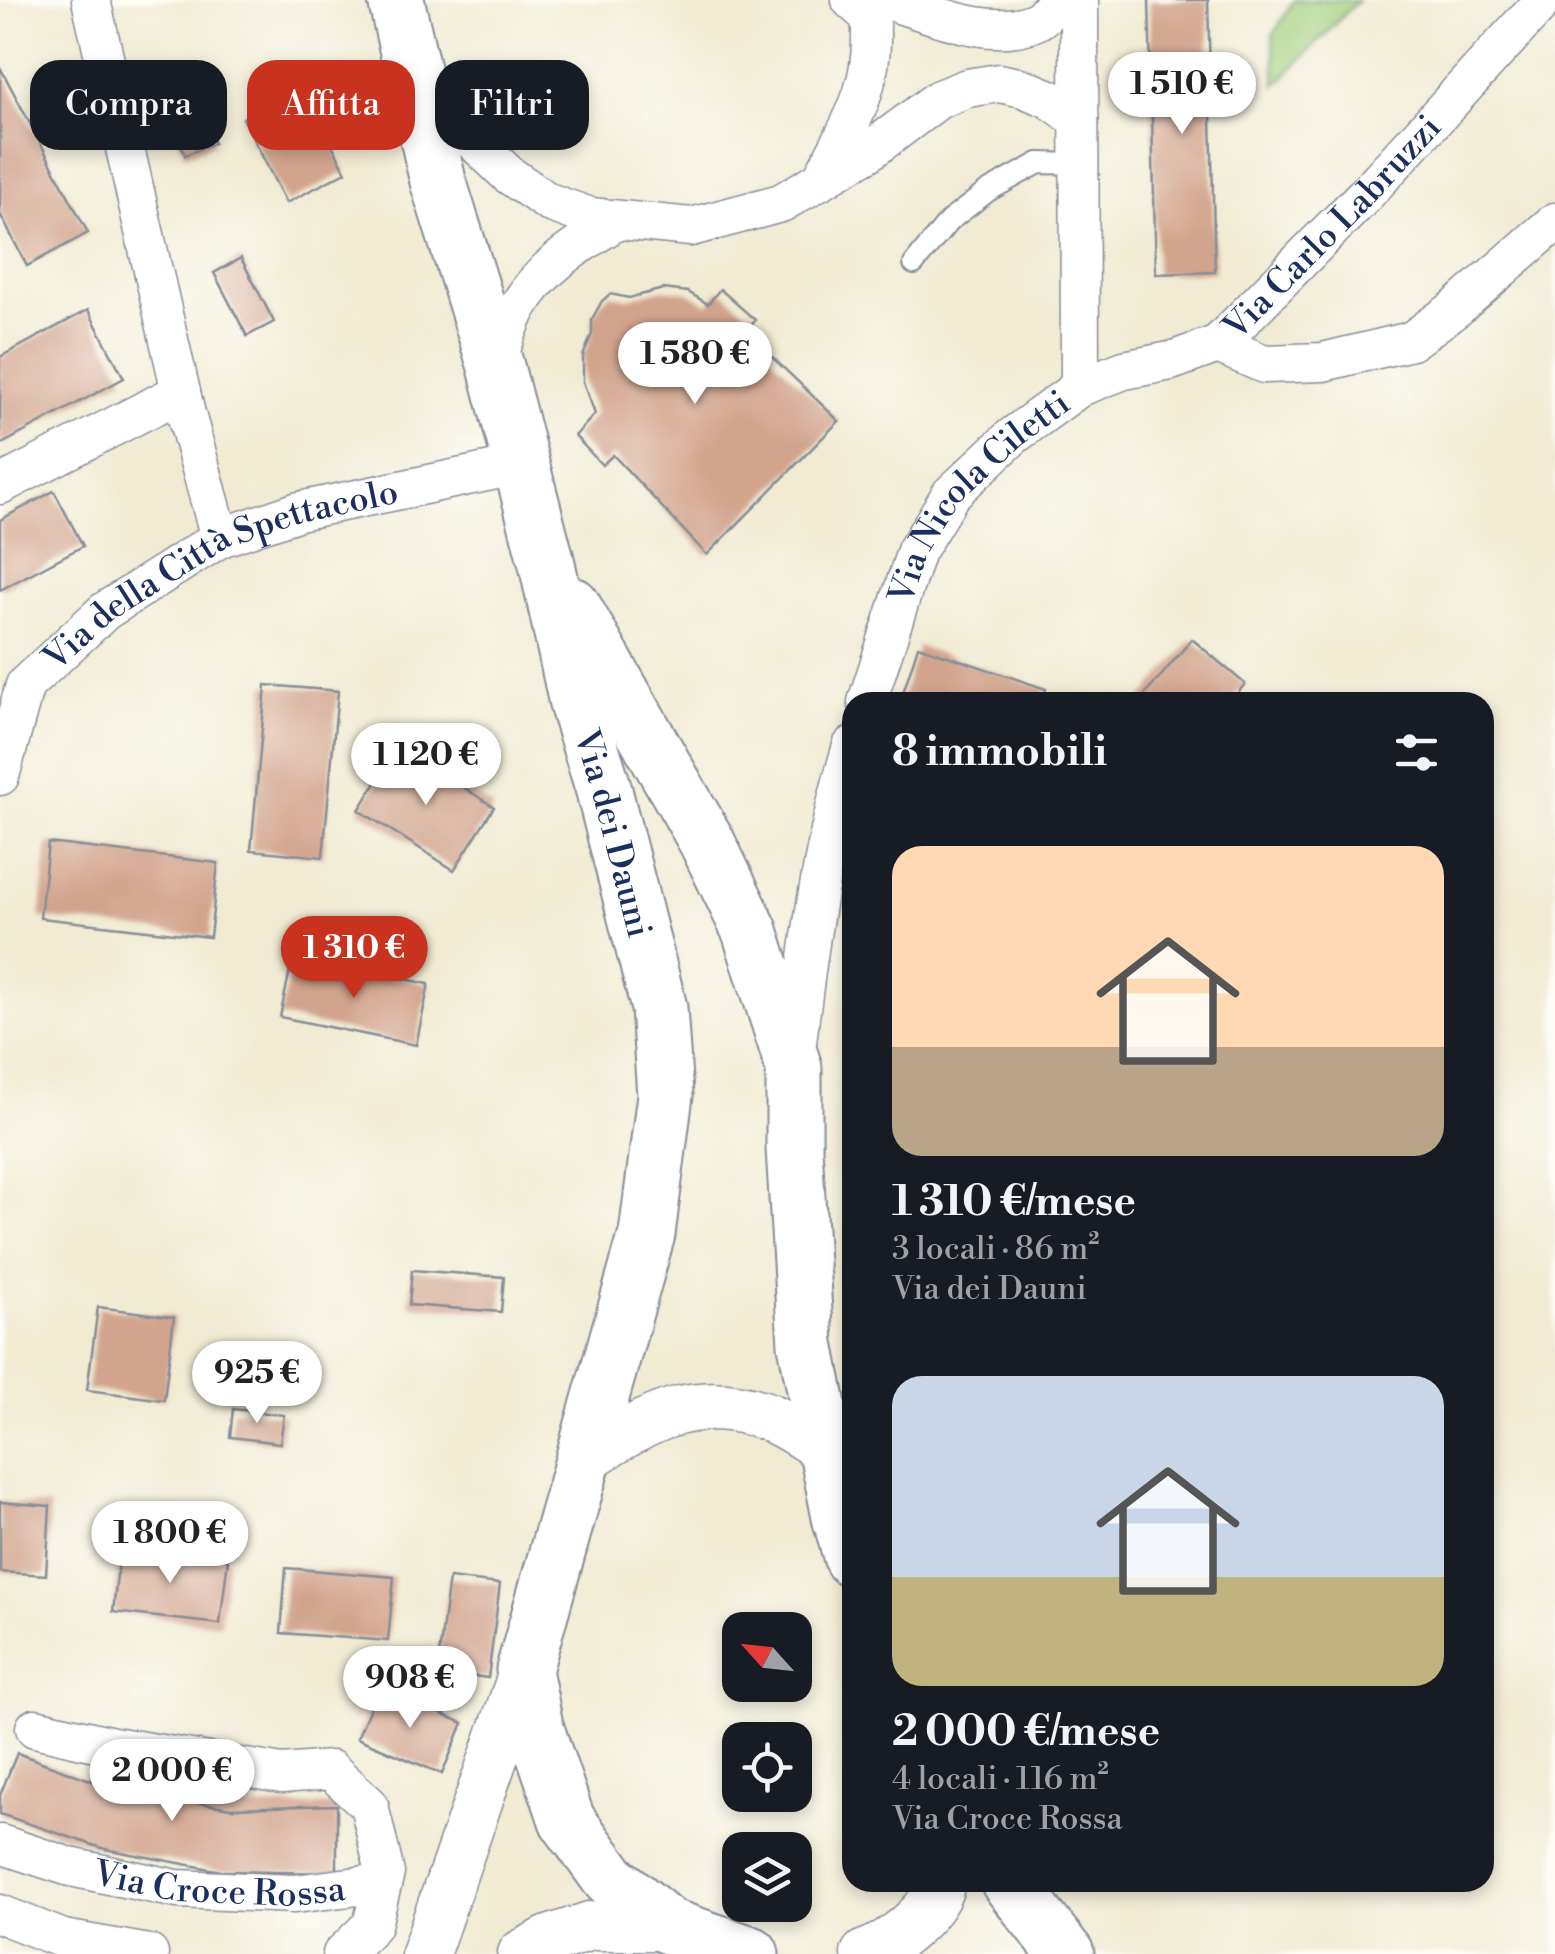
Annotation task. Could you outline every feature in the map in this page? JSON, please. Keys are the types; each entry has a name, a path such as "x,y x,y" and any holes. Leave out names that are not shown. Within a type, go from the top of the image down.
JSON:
{"main road":[{"name":"Via dei Dauni","path":"396,0 438,181 495,363 548,564 577,703 659,1008 665,1096 648,1234 524,1670"},
{"path":"548,564 626,695 750,931 794,1068 794,1148 806,1344 842,1517"},
{"path":"524,1670 535,1726 567,1820 610,1880 668,1926 751,1954"},
{"path":"1016,1892 1066,1954"}],"street":[{"path":"92,0 180,392 220,538"},
{"path":"821,180 862,100 874,52 870,17 851,0"},
{"path":"886,0 981,26 1011,28 1038,21 1057,0"},
{"name":"Via Nicola Ciletti","path":"869,692 916,551 951,494 1013,436 1080,387 1080,0"},
{"name":"Via Carlo Labruzzi","path":"1080,387 1124,370 1171,361 1218,344 1364,196 1544,0"},
{"path":"416,78 455,124 509,175 548,202 590,217 691,228 781,203 868,154 939,99 967,88 999,83 1023,88 1050,99 1079,120"},
{"path":"495,363 517,309 540,275 618,220"},
{"path":"1218,344 1264,364 1323,362 1411,341 1455,309 1555,222"},
{"path":"0,484 180,392"},
{"name":"Via della Città Spettacolo","path":"0,776 25,685 105,611 220,538 299,511 520,466"},
{"path":"794,1068 804,982 842,786"},
{"path":"582,1460 647,1420 714,1404 772,1419 826,1450"},
{"path":"425,1954 524,1670"},
{"name":"Via Croce Rossa","path":"35,1728 113,1746 282,1774 332,1770 369,1804 384,1874 372,1926 342,1954"},
{"name":"Via Croce Rossa","path":"0,1844 70,1867 177,1888 294,1894 382,1883"},
{"path":"865,1954 881,1949 905,1930 939,1892"},
{"name":"Via Croce Rossa","path":"0,1914 63,1938 149,1954"},
{"path":"522,1954 590,1926 668,1926"}],"lane":[{"path":"914,264 949,221 988,191 1039,162 1080,164"}],"green space":[{"path":"1294,0 1358,0 1276,85 1273,35"}],"building":[{"path":"1149,0 1208,0 1215,272 1156,274"},
{"path":"0,67 30,124 30,150 44,150 88,233 27,266 0,214"},
{"path":"259,150 335,150 346,172 286,203"},
{"path":"241,258 274,322 247,336 214,273"},
{"path":"663,289 688,292 708,304 720,289 755,320 747,333 839,421 707,555 613,455 602,465 575,436 595,414 583,382 583,356 592,334 592,319 602,301 610,294 629,298"},
{"path":"88,310 124,378 0,445 0,357"},
{"path":"54,491 83,546 0,590 0,520"},
{"path":"1192,639 1245,684 1238,692 1147,692"},
{"path":"918,646 1046,689 1045,692 903,692"},
{"path":"266,685 338,691 323,857 251,850"},
{"path":"399,746 494,807 454,870 359,810"},
{"path":"48,843 218,863 210,937 40,918"},
{"path":"293,956 429,984 416,1045 280,1017"},
{"path":"412,1270 504,1277 501,1312 409,1305"},
{"path":"98,1307 174,1317 164,1400 87,1390"},
{"path":"233,1409 284,1415 280,1443 230,1437"},
{"path":"0,1502 50,1506 46,1575 0,1572"},
{"path":"120,1548 228,1559 220,1624 113,1612"},
{"path":"286,1568 394,1577 388,1641 281,1633"},
{"path":"449,1578 500,1584 488,1678 437,1671"},
{"path":"379,1687 463,1723 442,1774 357,1738"},
{"path":"17,1753 117,1790 231,1808 337,1805 337,1873 221,1871 105,1849 0,1814 0,1795"}]}
